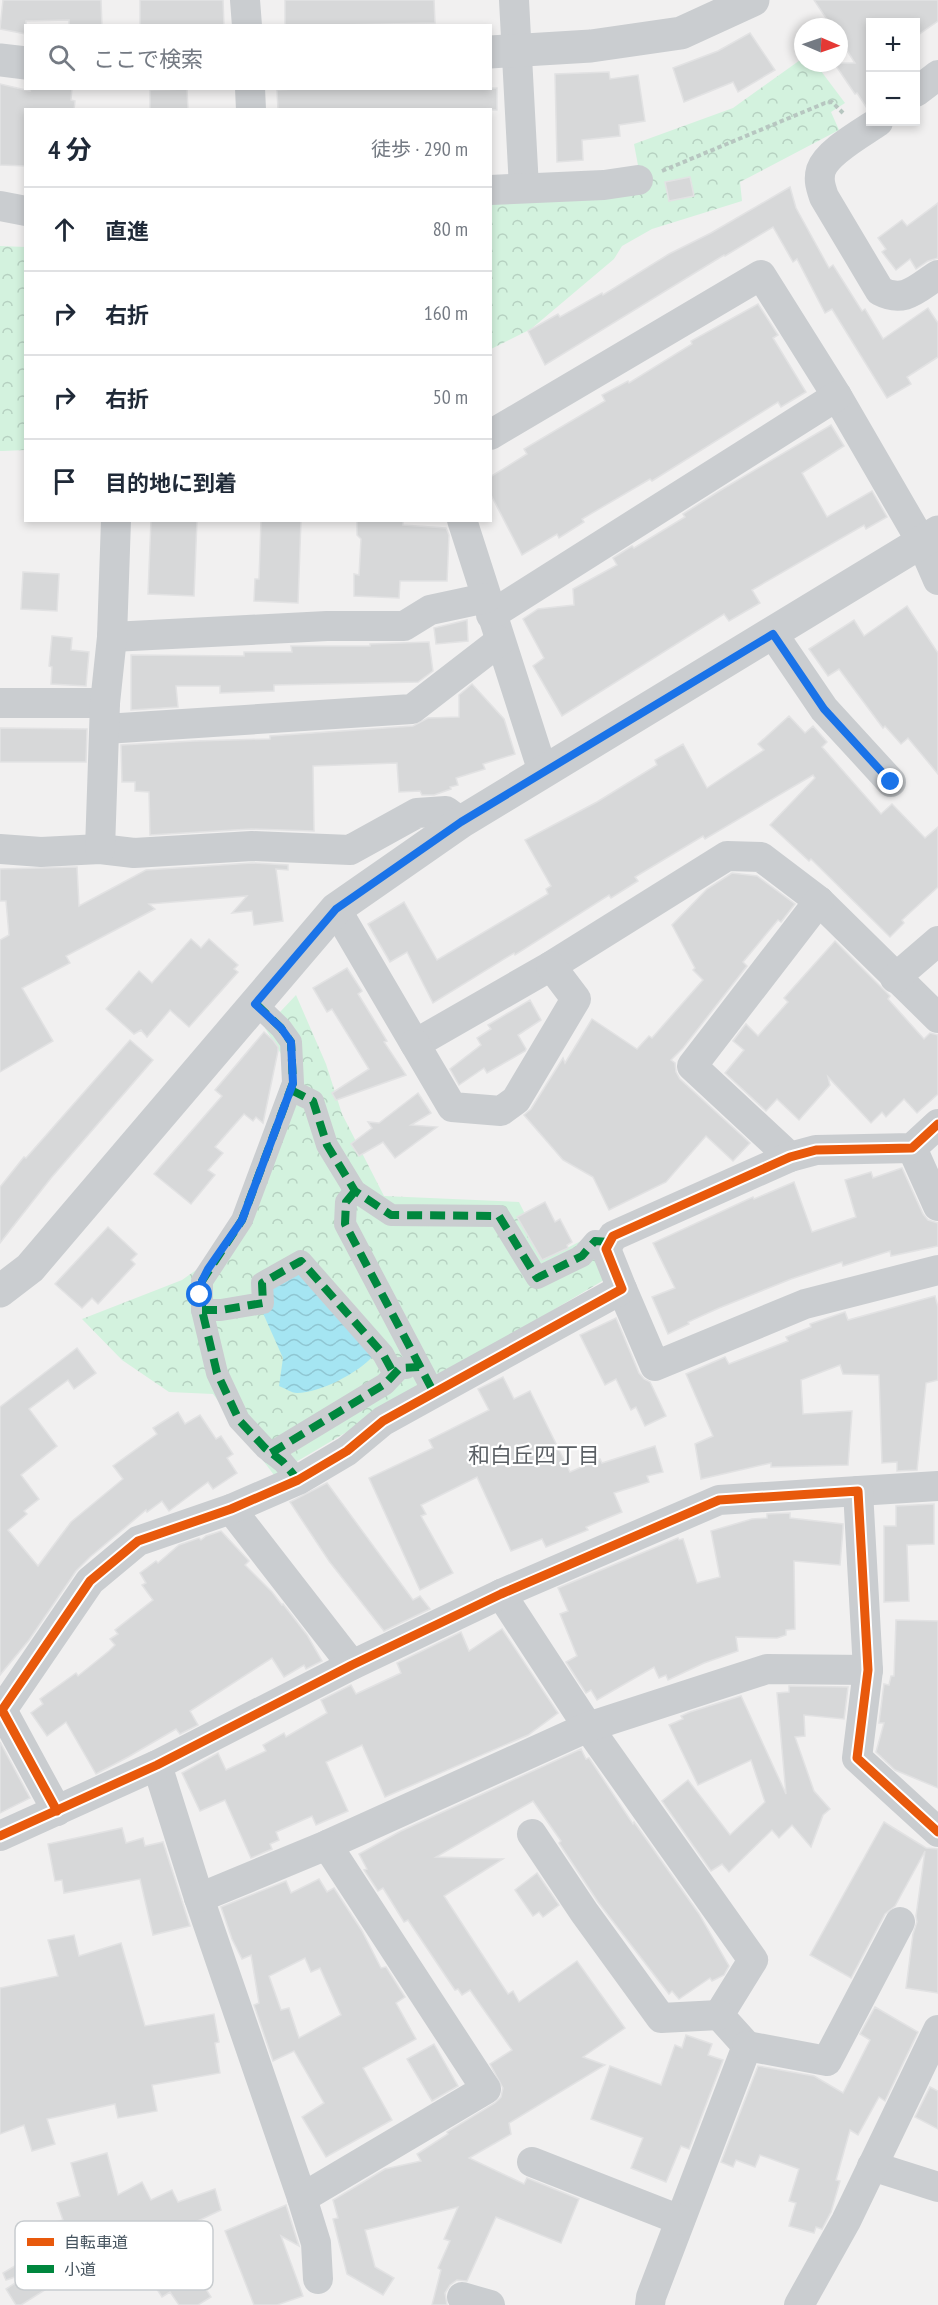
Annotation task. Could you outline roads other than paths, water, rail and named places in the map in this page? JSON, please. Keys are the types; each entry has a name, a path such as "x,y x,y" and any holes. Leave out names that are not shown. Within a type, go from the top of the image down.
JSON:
{"street":[{"path":"245,0 247,24"},
{"path":"514,0 503,51 524,188"},
{"path":"503,51 591,46 681,33 753,0"},
{"path":"0,60 24,63"},
{"path":"920,88 938,75"},
{"path":"250,90 250,108"},
{"path":"872,126 828,158 821,170 819,182 824,197 880,291 892,297 904,297 938,274"},
{"path":"492,190 604,185 638,180"},
{"path":"0,206 24,211"},
{"path":"0,1291 30,1268 336,909 461,822 773,634 933,556 761,275 492,434"},
{"path":"0,703 105,716 412,709 492,618 837,396"},
{"path":"100,849 116,522"},
{"path":"463,522 543,772"},
{"path":"112,637 327,626 404,626 430,610 492,618"},
{"path":"773,634 824,709 891,782"},
{"path":"0,849 41,852 100,849 134,853 252,846 350,850 417,813 446,811 461,822"},
{"path":"415,1044 551,966 727,856 761,857 819,901 938,1018"},
{"path":"790,1157 692,1066 819,901"},
{"path":"336,909 452,1107 501,1111 516,1100 576,999 551,966"},
{"path":"895,978 938,941"},
{"path":"255,1004 281,1028 291,1042 293,1083 242,1220 202,1281 202,1310 217,1373 239,1420 283,1462 298,1480"},
{"path":"291,1090 313,1101 327,1145 355,1191 391,1215 499,1216 537,1278 582,1256 595,1241 610,1242"},
{"path":"938,1124 912,1148 816,1150 790,1157 613,1236 606,1249 655,1366 805,1304 938,1270"},
{"path":"912,1148 938,1206"},
{"path":"355,1191 346,1202 345,1224 434,1393"},
{"path":"202,1310 221,1310 263,1303 262,1282 301,1261 383,1354 394,1374"},
{"path":"57,1811 2,1710 90,1581 138,1541 231,1509 298,1480 347,1452 383,1421 622,1289"},
{"path":"271,1453 385,1384 400,1368 419,1367"},
{"path":"0,1836 157,1765 352,1665 501,1594 719,1500 938,1486"},
{"path":"858,1491 868,1670 857,1758 936,1825"},
{"path":"231,1509 352,1665"},
{"path":"501,1594 588,1727 753,1960 720,2015"},
{"path":"199,1898 327,1845 588,1727 767,1669 868,1670"},
{"path":"157,1765 199,1898 302,2198 316,2243 318,2279"},
{"path":"532,1834 584,1912 661,2018 720,2015"},
{"path":"302,2198 486,2089 327,1845"},
{"path":"720,2015 747,2046 827,2061 900,1922"},
{"path":"799,2305 837,2238 938,2030"},
{"path":"650,2305 651,2297 747,2046"},
{"path":"532,2162 680,2220"},
{"path":"872,2166 938,2187"}],"water":[{"path":"292,1264 373,1356 358,1369 338,1381 316,1390 297,1393 279,1386 283,1358 258,1302"}],"district":[{"name":"和白丘四丁目","path":"534,1455"}]}
